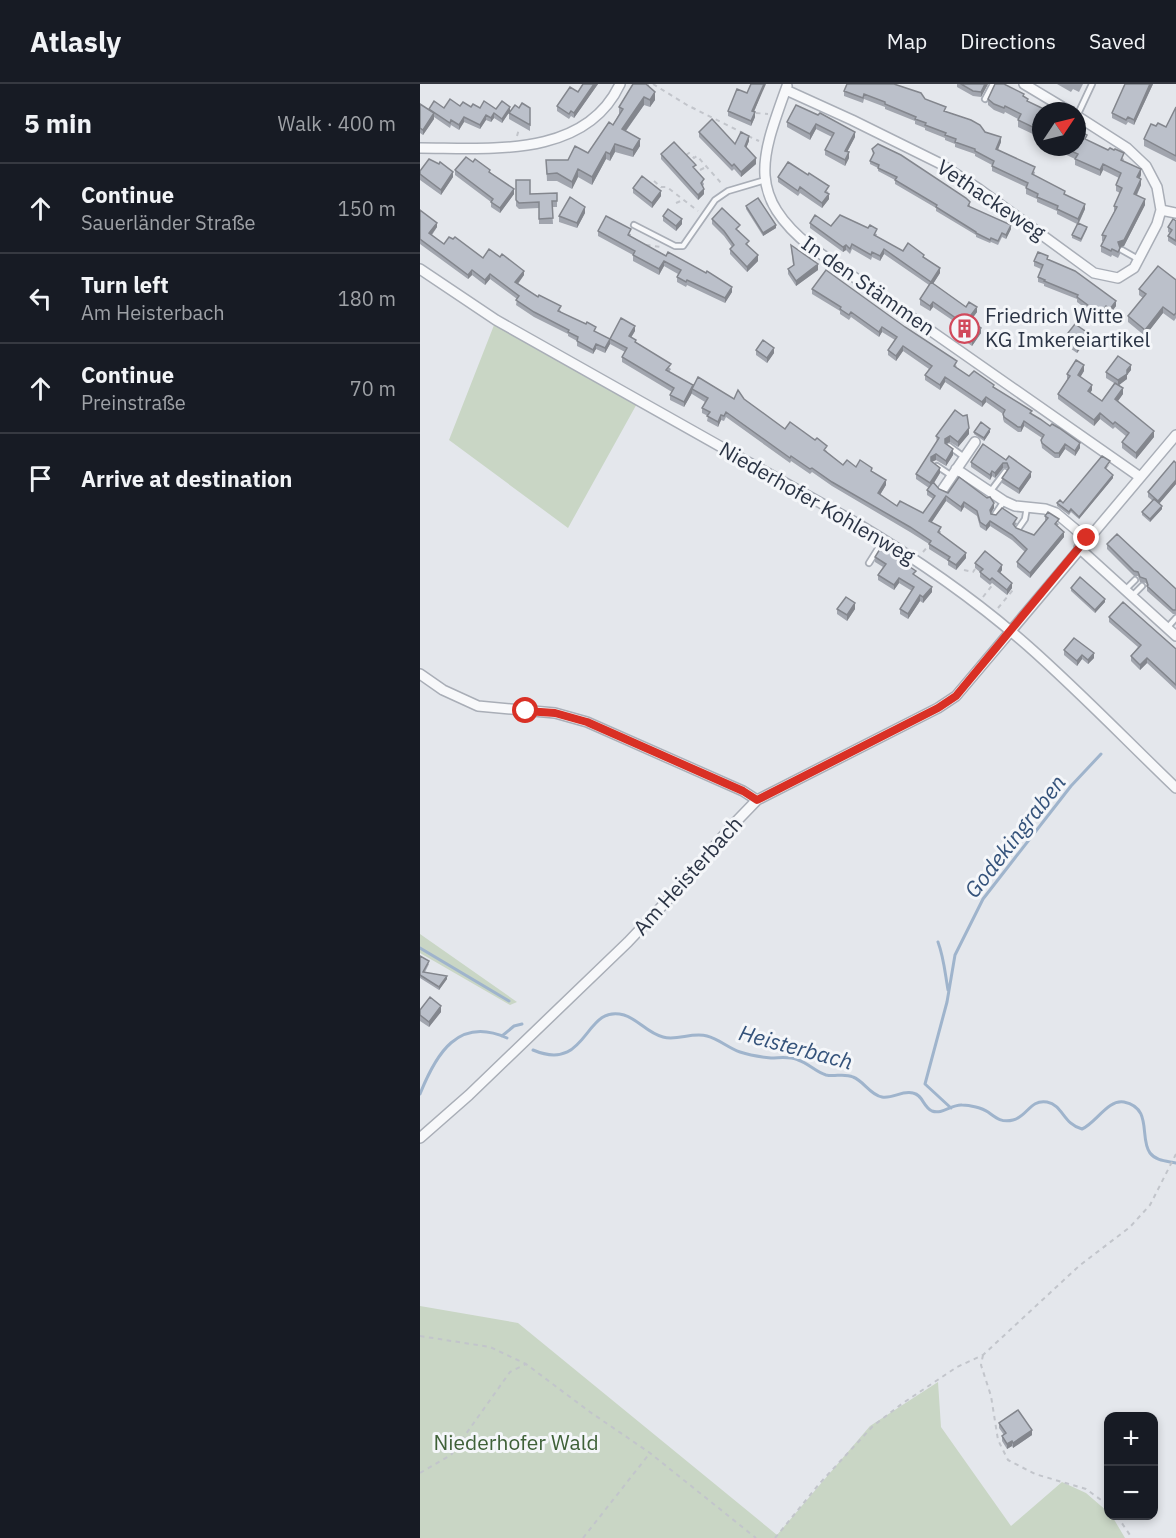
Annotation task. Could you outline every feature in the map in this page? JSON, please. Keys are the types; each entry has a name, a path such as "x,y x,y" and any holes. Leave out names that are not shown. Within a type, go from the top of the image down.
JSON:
{"street":[{"path":"420,148 518,147 558,139 582,126 604,107 620,84"},
{"path":"1024,84 1054,102"},
{"name":"In den Stämmen","path":"787,87 767,145 764,163 765,180 771,199 780,217 791,231 1140,477"},
{"name":"Vethackeweg","path":"787,87 939,163 979,189 1094,273 1118,278 1134,268 1157,224 1161,210"},
{"path":"1086,122 1127,148 1146,166 1157,188 1161,210 1176,213"},
{"name":"Niederhofer Kohlenweg","path":"420,269 496,320 884,539 951,585 1037,654 1176,788"},
{"name":"Am Heisterbach","path":"420,1138 469,1095 628,942 757,800 938,708 956,696 1087,538 1175,439"},
{"path":"943,489 975,442"},
{"path":"954,472 1015,506 1028,506 1056,513 1087,538"},
{"path":"1079,548 1173,631"},
{"path":"420,674 442,690 478,706 555,713 587,722 743,791 757,800"}],"lane":[{"path":"985,99 993,84"},
{"path":"1084,102 1092,84"},
{"path":"634,225 675,246 683,246 715,200 728,191 765,180"},
{"path":"1122,250 1138,259"},
{"path":"949,446 964,457"},
{"path":"935,464 954,472"},
{"path":"990,492 1005,472"},
{"path":"994,516 1004,501"},
{"path":"1018,529 1028,506"},
{"path":"869,563 884,539"},
{"path":"1129,593 1135,579"},
{"path":"1129,593 1142,586"},
{"path":"1173,631 1176,618"}],"path":[{"path":"653,84 687,105 767,145"},
{"path":"686,155 689,153 694,159 697,156 728,191"},
{"path":"700,170 706,167"},
{"path":"654,181 661,187 667,187 703,215"},
{"path":"676,203 683,200"},
{"path":"640,242 658,248 663,247 667,242"},
{"path":"923,552 928,546"},
{"path":"964,570 973,572 975,569"},
{"path":"983,597 995,582"},
{"path":"998,608 1012,590"},
{"path":"775,1538 820,1483 873,1426 957,1367 983,1354 1079,1266 1143,1215 1157,1194 1176,1154"},
{"path":"420,1336 490,1347 526,1364 650,1453 756,1538"},
{"path":"983,1354 981,1365 991,1396 998,1440 1008,1460 1035,1474 1086,1489 1104,1501"},
{"path":"420,1473 451,1455 510,1372 526,1364"},
{"path":"583,1538 650,1453"},
{"path":"1120,1520 1132,1538"}],"green space":[{"path":"496,320 639,400 568,528 449,440"},
{"path":"420,934 517,1002 510,1005 420,953"},
{"name":"Niederhofer Wald","path":"420,1306 518,1323 777,1535 870,1426 938,1382 941,1427 1011,1526 1062,1482 1086,1493 1104,1509 1104,1520 1114,1520 1125,1538 420,1538"}],"building":[{"path":"583,84 594,84 574,113 571,111 569,114 557,106 570,87 578,92"},
{"path":"633,84 646,84 655,92 650,100 644,97 622,129 640,139 633,150 615,144 610,154 606,152 592,177 578,169 572,182 557,173 547,174 546,160 568,160 575,146 588,153 609,122 613,125 623,109 619,107"},
{"path":"751,84 764,84 752,111 755,112 751,121 728,111 737,89 747,93"},
{"path":"847,84 894,84 921,93 925,99 946,107 944,111 971,120 980,125 985,132 1001,137 996,149 1035,167 1032,174 1085,204 1078,219 1057,209 1058,206 1037,197 1038,194 1026,188 1028,183 992,166 994,161 975,149 955,142 956,139 945,135 946,133 925,125 926,123 915,119 916,117 885,104 885,102 864,94 863,98 844,91"},
{"path":"961,84 985,84 981,92 973,91"},
{"path":"995,84 1004,84 1024,94 1027,101 1032,103 1032,127 1018,120 1021,114 1005,106 1004,108 994,104 988,99"},
{"path":"1125,84 1150,84 1134,120 1128,117 1126,120 1112,113"},
{"path":"450,99 460,106 463,102 471,107 473,104 480,108 484,101 496,109 502,101 510,107 502,119 494,113 491,118 486,115 480,125 464,117 459,125 451,120 450,123 429,109 434,101 444,108"},
{"path":"522,103 530,108 530,125 509,113 515,105 519,108"},
{"path":"420,104 434,113 423,130 420,128"},
{"path":"796,105 818,115 820,113 855,132 845,151 849,152 845,160 825,150 834,133 816,124 810,134 787,122"},
{"path":"1176,107 1176,156 1144,139 1151,124 1156,126 1158,123 1166,127"},
{"path":"712,119 735,144 741,132 749,136 745,146 756,158 741,172 734,164 732,166 699,132"},
{"path":"1086,139 1108,150 1110,148 1124,153 1121,160 1141,169 1137,177 1141,179 1134,194 1145,199 1124,240 1118,242 1120,248 1118,252 1101,246 1106,236 1102,235 1117,207 1114,206 1122,188 1116,185 1121,173 1103,164 1100,170 1075,159 1077,156 1086,156"},
{"path":"674,142 696,165 693,167 704,179 701,183 704,189 698,195 661,154"},
{"path":"878,144 901,155 966,198 970,202 968,206 1011,225 1006,235 1002,233 998,241 976,233 936,207 937,205 895,180 897,177 878,168 879,165 870,161 874,153 872,149"},
{"path":"466,157 473,162 475,159 514,189 500,208 491,202 493,199 455,170"},
{"path":"429,159 439,164 440,162 453,172 441,190 420,174"},
{"path":"788,162 829,186 825,192 829,194 822,203 800,187 798,191 778,177"},
{"path":"642,176 661,191 652,203 633,188"},
{"path":"516,180 530,180 530,194 557,193 557,201 552,201 553,218 539,219 539,202 519,203 516,200"},
{"path":"570,197 585,207 577,223 559,216"},
{"path":"758,198 776,225 763,233 746,206"},
{"path":"722,208 740,225 736,229 749,241 746,244 758,255 747,267 730,249 734,245 712,219"},
{"path":"668,209 682,219 676,226 663,216"},
{"path":"420,210 437,223 429,233 444,244 449,237 453,239 455,237 483,258 489,249 500,257 502,254 524,271 515,282 538,297 539,295 561,306 558,311 596,327 594,331 610,339 605,348 596,344 593,350 577,341 578,337 568,332 569,330 516,300 519,296 490,274 485,280 472,270 468,275 420,239"},
{"path":"815,215 831,226 840,215 868,228 870,225 877,229 874,235 903,251 908,243 940,268 931,282 884,249 880,256 872,252 871,255 852,244 850,249 846,245 843,247 810,223"},
{"path":"606,216 631,229 628,235 666,256 668,252 706,273 707,271 732,287 725,298 677,277 681,270 664,261 659,269 633,255 635,251 598,231"},
{"path":"1173,219 1176,221 1176,241 1168,236 1172,230 1168,227"},
{"path":"1078,223 1087,227 1081,239 1072,235"},
{"path":"791,245 818,264 796,281 788,269 794,265"},
{"path":"1038,252 1048,256 1047,259 1075,271 1116,301 1110,309 1106,306 1100,314 1077,297 1078,295 1044,281 1038,277 1043,265 1034,261"},
{"path":"1158,266 1176,280 1176,313 1174,315 1163,307 1145,330 1128,316 1146,294 1139,289"},
{"path":"826,270 957,361 954,366 969,376 974,371 994,385 993,387 1032,411 1030,413 1050,426 1052,424 1059,428 1080,443 1075,451 1065,444 1059,453 1055,453 1042,443 1044,435 1024,421 1021,427 1018,427 1004,417 1005,410 986,397 982,402 945,377 940,385 925,375 932,366 903,346 896,356 888,350 897,337 882,327 879,332 851,312 849,315 840,309 841,307 812,289"},
{"path":"931,282 966,307 969,302 977,307 968,319 981,328 972,341 952,326 957,319 933,302 930,306 920,299"},
{"path":"621,318 635,326 629,336 636,340 635,342 671,364 666,370 693,385 684,402 670,395 674,388 622,357 627,348 610,339"},
{"path":"1075,324 1088,333 1077,348 1064,338"},
{"path":"763,340 774,348 767,358 756,350"},
{"path":"1118,356 1131,365 1127,374 1118,380 1106,372"},
{"path":"1076,360 1084,365 1078,375 1092,385 1088,391 1102,401 1115,383 1123,388 1115,399 1154,431 1136,453 1122,442 1129,433 1115,422 1113,424 1100,413 1094,420 1058,394 1070,376 1067,374"},
{"path":"698,377 734,399 738,390 744,399 785,429 790,422 815,440 817,438 827,446 824,450 843,465 847,460 856,467 860,460 872,468 871,471 886,480 878,493 897,506 900,501 923,513 935,496 927,490 933,482 939,489 948,493 959,477 987,498 990,497 994,503 990,510 991,514 996,515 1002,508 1017,518 1013,524 1016,528 1034,535 1048,518 1045,516 1048,512 1059,519 1055,524 1064,532 1030,573 1017,562 1027,549 1012,535 990,521 986,526 980,522 977,511 964,502 961,507 946,496 929,521 941,527 938,532 966,553 956,565 948,560 950,557 929,544 931,541 910,527 812,468 810,469 791,456 790,458 726,412 724,416 721,415 718,422 707,416 710,412 702,408 708,398 692,389"},
{"path":"955,410 963,416 967,415 969,428 958,442 950,436 945,439 945,443 953,449 946,461 936,454 931,457 931,461 940,468 930,483 916,474 939,438 936,436"},
{"path":"981,422 990,429 984,438 974,432"},
{"path":"983,444 1006,460 1009,456 1031,472 1019,489 1002,478 1009,468 1007,463 1003,463 995,473 992,471 990,475 971,462"},
{"path":"1102,456 1110,461 1105,468 1113,475 1079,517 1071,509 1069,512 1057,503 1060,500 1063,503"},
{"path":"1174,461 1176,480 1158,501 1148,492"},
{"path":"1154,499 1162,506 1150,519 1142,512"},
{"path":"1117,534 1176,589 1176,610 1173,610 1147,586 1146,579 1140,577 1138,572 1134,571 1107,544"},
{"path":"883,544 895,551 892,555 916,571 913,574 932,587 923,597 920,595 908,614 900,609 914,587 899,578 894,585 878,575 886,564 875,557"},
{"path":"985,551 1002,565 998,571 1012,583 1007,590 980,572 983,569 975,563"},
{"path":"1080,577 1105,599 1095,610 1071,588"},
{"path":"846,597 855,603 847,615 837,609"},
{"path":"1123,602 1176,649 1176,685 1147,658 1140,665 1131,656 1141,645 1109,617"},
{"path":"1074,638 1094,653 1088,660 1082,655 1077,661 1064,650"},
{"path":"420,956 429,961 423,972 447,976 439,987 420,975"},
{"path":"430,997 441,1006 429,1022 420,1015 420,1010"},
{"path":"1018,1410 1032,1430 1013,1443 1012,1441 1007,1444 1002,1436 1006,1433 999,1423"}],"waterway":[{"name":"Godekingraben","path":"951,1108 925,1084 947,1002 955,955 983,899 1071,786 1101,754"},
{"path":"938,942 948,990"},
{"path":"420,948 509,1001"},
{"name":"Heisterbach","path":"533,1050 551,1055 565,1053 576,1046 600,1019 611,1014 624,1015 663,1037 707,1036 744,1053 771,1058 791,1058 802,1061 826,1075 850,1076 878,1096 890,1097 913,1093 919,1096 929,1109 936,1112 958,1105 969,1106 983,1109 999,1119 1009,1121 1022,1116 1036,1103 1047,1102 1057,1107 1071,1123 1082,1129 1113,1104 1124,1102 1139,1110 1144,1124 1145,1140 1152,1156 1176,1163"},
{"path":"502,1036 514,1026 522,1024"},
{"name":"Heisterbach","path":"420,1094 433,1065 451,1043 475,1032 490,1032 507,1038"}],"place":[{"name":"Friedrich Witte KG Imkereiartikel","path":"964,328"}],"route":[{"path":"526,711 555,713 587,722 743,791 757,800 938,708 956,696 1087,538"}]}
